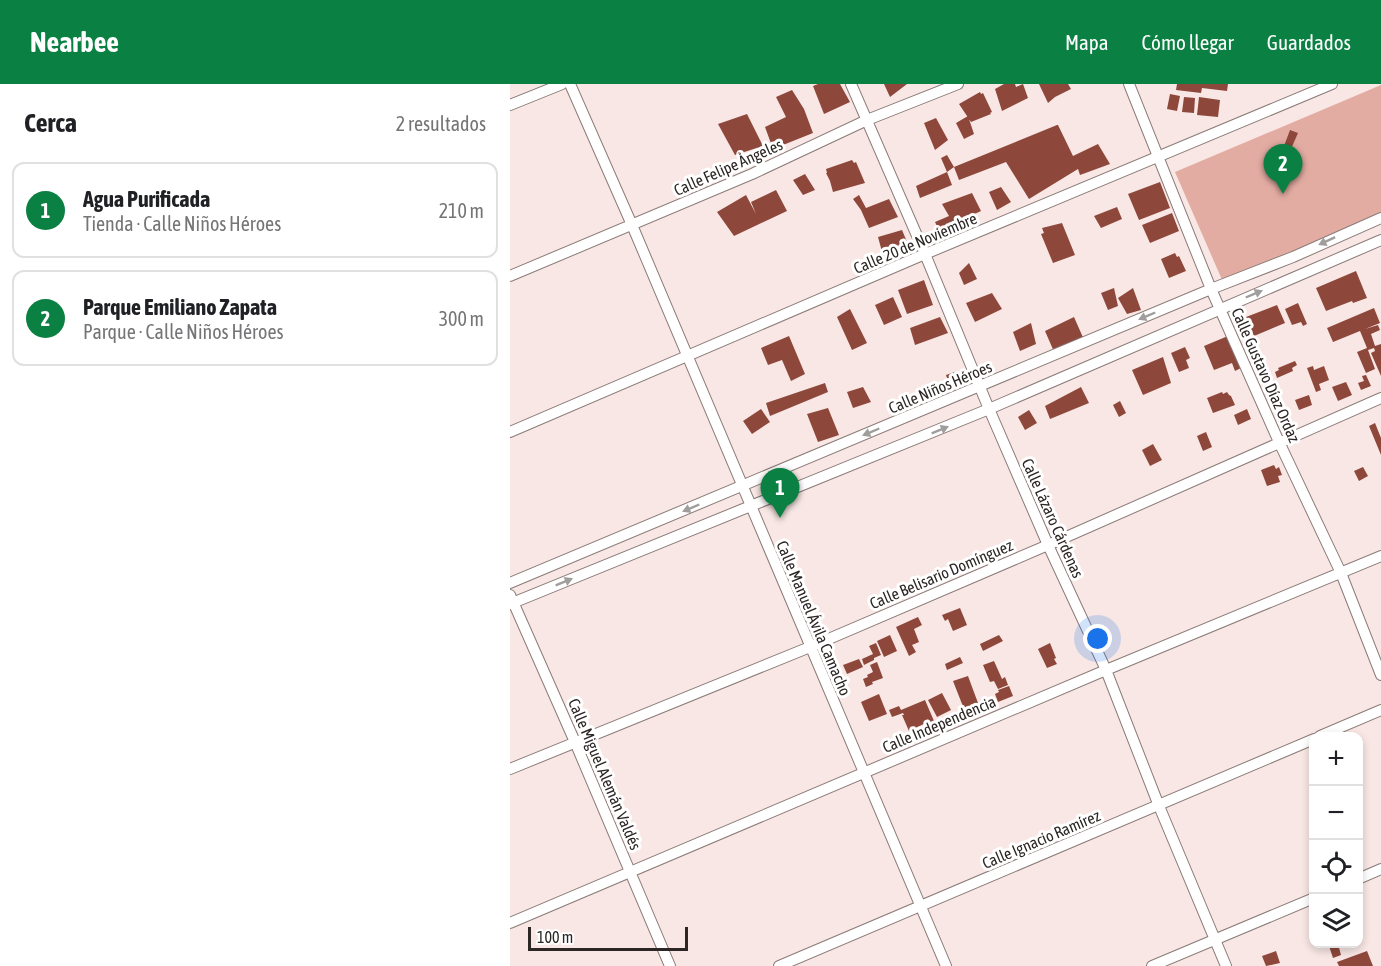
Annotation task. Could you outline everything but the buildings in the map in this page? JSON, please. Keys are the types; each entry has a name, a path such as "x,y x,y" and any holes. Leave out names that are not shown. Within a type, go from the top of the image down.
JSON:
{"street":[{"path":"510,105 562,84"},
{"name":"Calle Manuel Ávila Camacho","path":"570,84 688,356 946,966"},
{"name":"Calle Lázaro Cárdenas","path":"851,84 925,254 989,410 1106,670 1159,806 1226,966"},
{"name":"Calle Felipe Ángeles","path":"510,276 752,174 867,120 958,84"},
{"name":"Calle Gustavo Díaz Ordaz","path":"1129,84 1211,289 1279,442 1341,573 1381,675"},
{"name":"Calle 20 de Noviembre","path":"510,432 925,254 1332,84"},
{"name":"Calle Niños Héroes","path":"510,583 1211,289 1293,257 1381,218"},
{"path":"511,600 751,507 989,410 1381,240"},
{"name":"Calle Belisario Domínguez","path":"510,769 810,646 1381,398"},
{"name":"Calle Independencia","path":"510,922 1381,556"},
{"name":"Calle Miguel Alemán Valdés","path":"511,600 575,742 670,966"},
{"path":"1329,732 1381,710"},
{"name":"Calle Ignacio Ramírez","path":"779,966 1309,741"},
{"path":"1363,877 1381,869"},
{"path":"1152,966 1309,900"}],"shaded area":[{"path":"1381,85 1381,216 1223,282 1175,172"}],"place":[{"name":"Parque Emiliano Zapata","path":"1283,194"},
{"name":"Agua Purificada","path":"780,518"}]}
